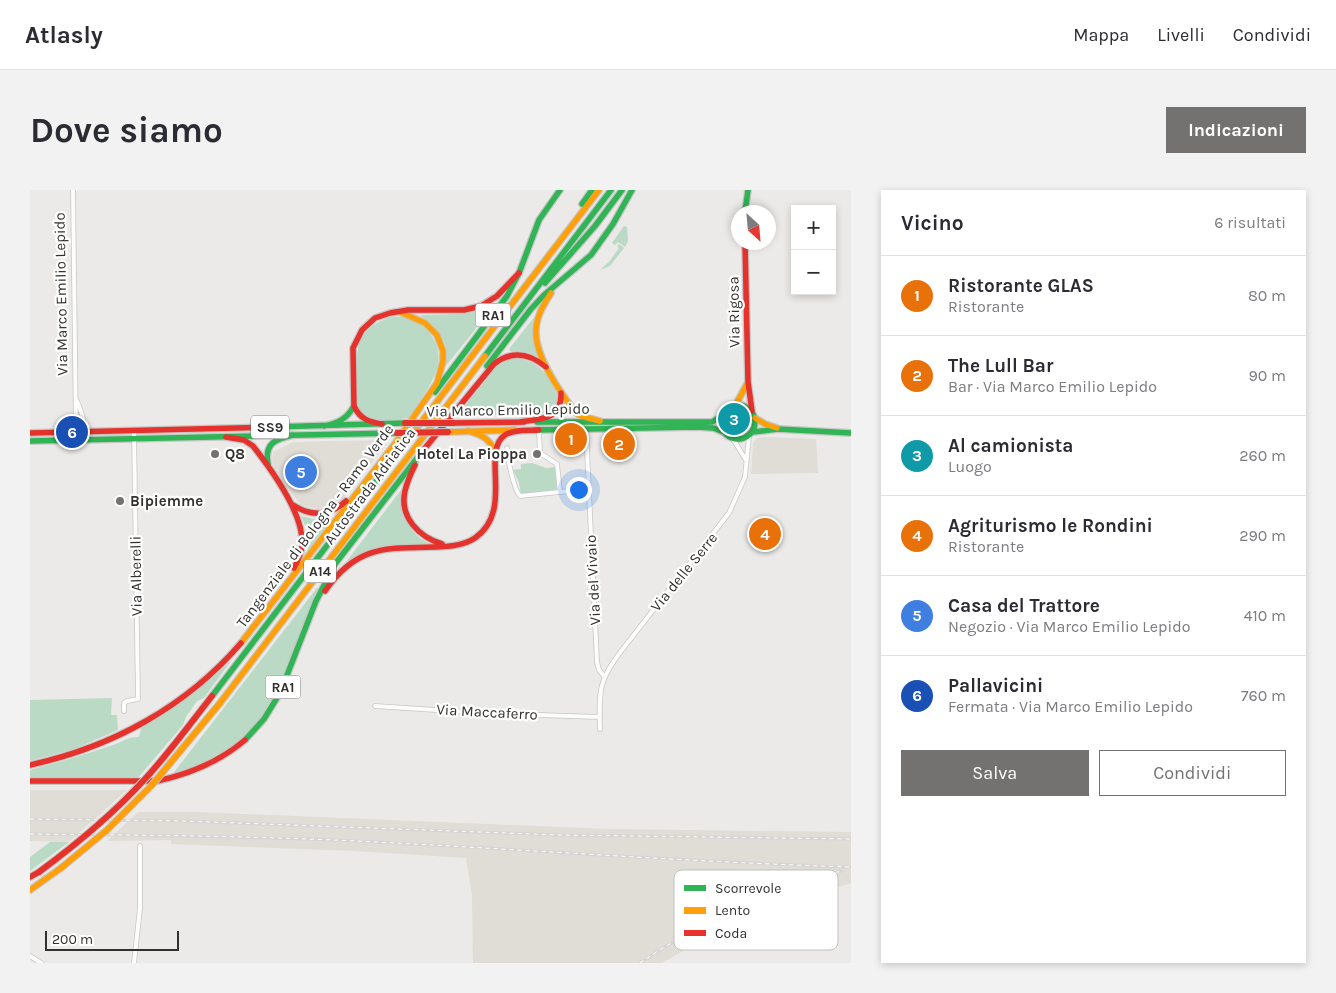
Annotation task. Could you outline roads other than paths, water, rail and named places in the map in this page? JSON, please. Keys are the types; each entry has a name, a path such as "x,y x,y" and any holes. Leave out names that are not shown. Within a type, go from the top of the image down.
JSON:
{"main road":[{"name":"RA1","path":"414,417 490,320 506,296 519,273 539,220 560,190"},
{"path":"563,236 592,190"},
{"name":"Autostrada Adriatica","path":"30,877 83,838 145,780 212,696 598,190"},
{"name":"Autostrada Adriatica","path":"30,890 61,868 107,830 152,785 220,702 611,190"},
{"path":"517,312 595,226 622,190"},
{"name":"RA1","path":"30,781 157,781 182,776 204,767 234,749 255,730 280,693 316,601 336,564 519,324 544,295 582,264 602,241 633,190"},
{"path":"746,205 748,190"},
{"name":"Via Rigosa","path":"746,250 748,382 753,415"},
{"path":"382,424 362,419 357,414 354,406 352,357 355,340 363,327 374,318 386,313 462,310 483,306 502,291 519,273"},
{"path":"559,282 542,307 536,327 537,348 546,367 579,415 600,421"},
{"path":"400,312 417,317 428,325 438,339 443,356 441,371 436,384 414,417"},
{"path":"451,414 501,358 523,354 538,360 546,367"},
{"name":"Via Rigosa","path":"735,406 748,382"},
{"path":"520,422 555,414 562,402 561,390"},
{"path":"324,426 344,420 354,406"},
{"path":"735,406 744,406 765,424 778,429"},
{"name":"SS9","path":"723,415 730,407 735,406"},
{"path":"723,415 721,424 724,432"},
{"name":"Via Marco Emilio Lepido","path":"30,433 405,423 712,422 723,415"},
{"path":"751,434 755,428 753,415"},
{"name":"Tangenziale di Bologna - Ramo Verde","path":"30,765 60,758 97,745 132,728 186,696 218,668 238,647 414,417"},
{"name":"Via Marco Emilio Lepido","path":"30,440 586,429 713,428 724,432"},
{"path":"733,439 741,439 751,434 778,429 851,433"},
{"path":"300,646 327,587 353,560 380,549 449,546 465,543 485,530 493,517 497,496 496,452 498,442 504,435 539,430"},
{"path":"468,431 488,438 496,452"},
{"name":"SS9","path":"724,432 733,439"},
{"path":"272,474 266,459 270,446 277,439 293,436"},
{"path":"226,437 244,440 253,446 291,503 302,528 302,549 297,564 268,608"},
{"path":"431,440 407,482 404,495 405,504 411,522 417,531 431,541 449,546"},
{"path":"291,503 302,511 311,514 323,514 336,510 393,445"}],"street":[{"name":"Via Marco Emilio Lepido","path":"73,190 75,398 79,432 76,440"},
{"name":"Via Marco Emilio Lepido","path":"75,398 84,421 84,428 79,432"},
{"name":"Via del Vivaio","path":"586,429 597,662 604,676 599,693 600,729"},
{"name":"Via Alberelli","path":"124,711 124,703 138,699 134,430"},
{"path":"539,430 540,453 557,464 560,492"},
{"name":"Via delle Serre","path":"604,676 611,664 729,513 745,477 751,434"},
{"path":"733,439 746,460"},
{"path":"507,448 507,456 516,490 520,496 589,489"},
{"name":"Via Maccaferro","path":"375,706 482,713 600,717"},
{"path":"134,963 140,908 140,846"},
{"path":"30,956 41,963"}],"railway":[{"path":"30,819 183,821 560,835 851,839"},
{"path":"30,834 315,839 851,867"},
{"path":"640,963 674,942"}],"place":[{"name":"Al camionista","path":"734,419"},
{"name":"Pallavicini","path":"72,432"},
{"name":"Ristorante GLAS","path":"571,439"},
{"name":"The Lull Bar","path":"619,444"},
{"name":"Q8","path":"215,454"},
{"name":"Hotel La Pioppa","path":"537,454"},
{"name":"Casa del Trattore","path":"301,472"},
{"name":"Bipiemme","path":"120,501"},
{"name":"Agriturismo le Rondini","path":"765,534"}]}
